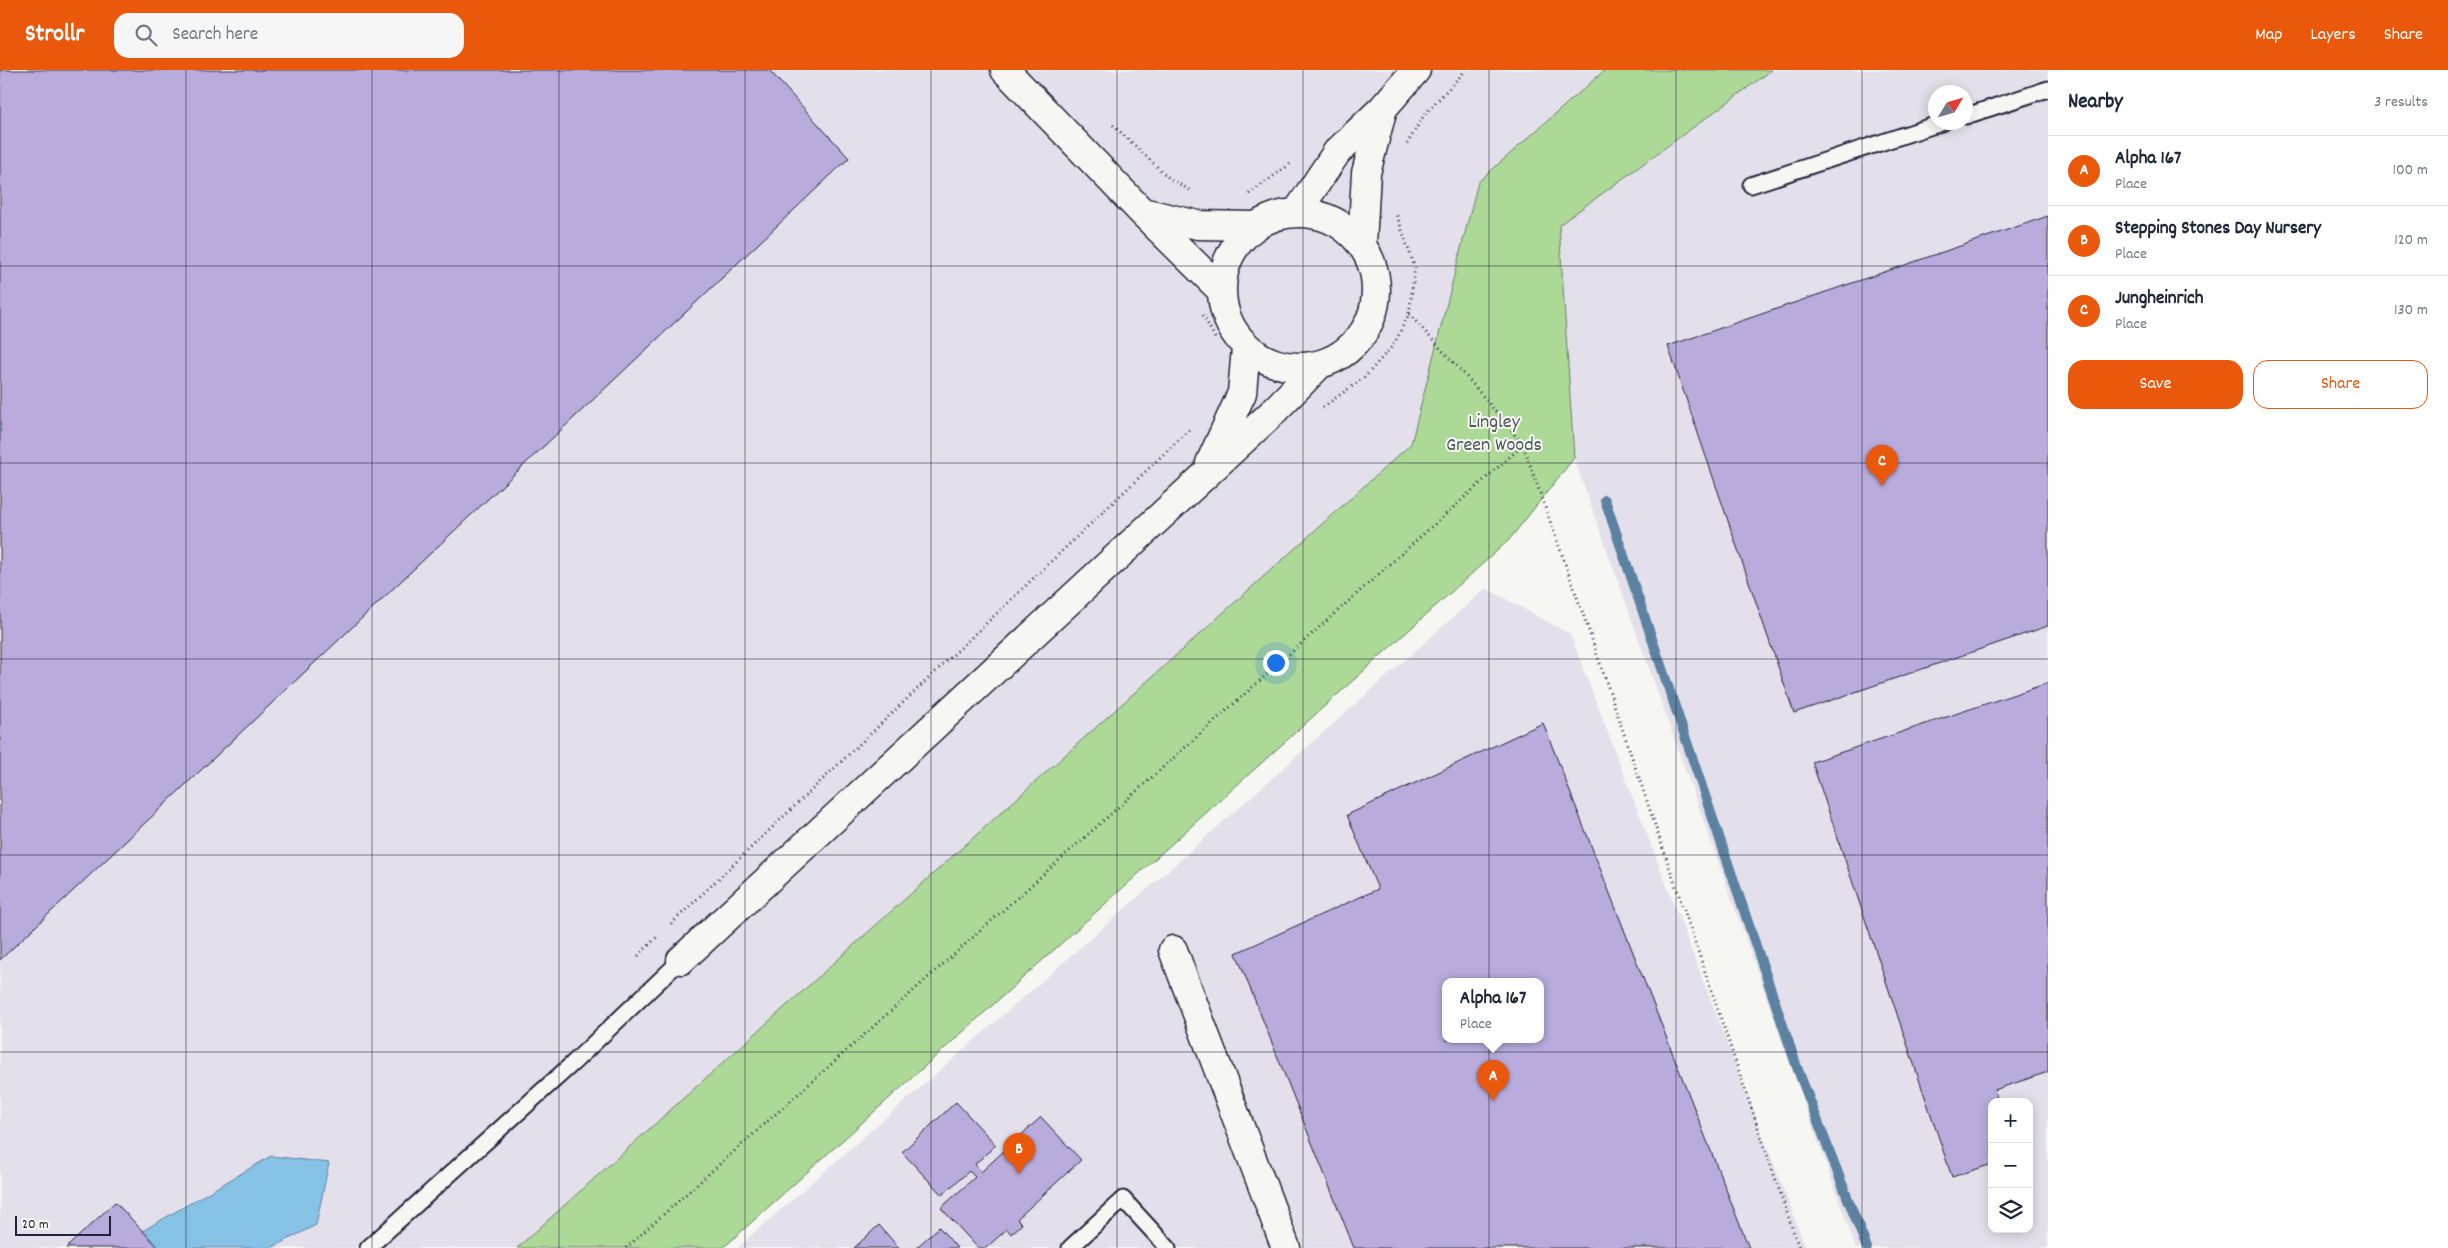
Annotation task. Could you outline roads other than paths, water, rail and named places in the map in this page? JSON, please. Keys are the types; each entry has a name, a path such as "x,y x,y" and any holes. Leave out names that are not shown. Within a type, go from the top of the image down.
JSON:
{"street":[{"path":"1005,70 1141,211 1221,290"},
{"path":"1297,212 1337,152 1383,108 1416,70"},
{"path":"1362,245 1366,173 1383,108"},
{"path":"1141,211 1198,225 1254,226"},
{"path":"1297,212 1322,216 1344,227 1362,245 1373,268 1376,292 1372,316 1360,338 1342,354 1319,365 1293,368 1268,362 1246,348 1231,327 1222,303 1221,290 1225,265 1237,243 1254,226 1277,215 1297,212"},
{"path":"1206,474 1242,393 1246,348"},
{"path":"681,960 1268,417 1319,365"},
{"path":"1173,950 1286,1248"}],"lane":[{"path":"1973,114 2048,89"},
{"path":"1752,185 1928,127"},
{"path":"368,1248 572,1064 681,960"},
{"path":"1070,1248 1123,1199 1168,1248"}],"water":[{"path":"271,1156 329,1163 316,1225 271,1248 126,1248 139,1233"}],"waterway":[{"path":"1605,500 1798,1070 1867,1248"}],"place":[{"name":"Jungheinrich","path":"1882,486"},
{"name":"Alpha 167","path":"1493,1101"},
{"name":"Stepping Stones Day Nursery","path":"1019,1174"}],"park label":[{"name":"Lingley Green Woods","path":"1494,434"}]}
